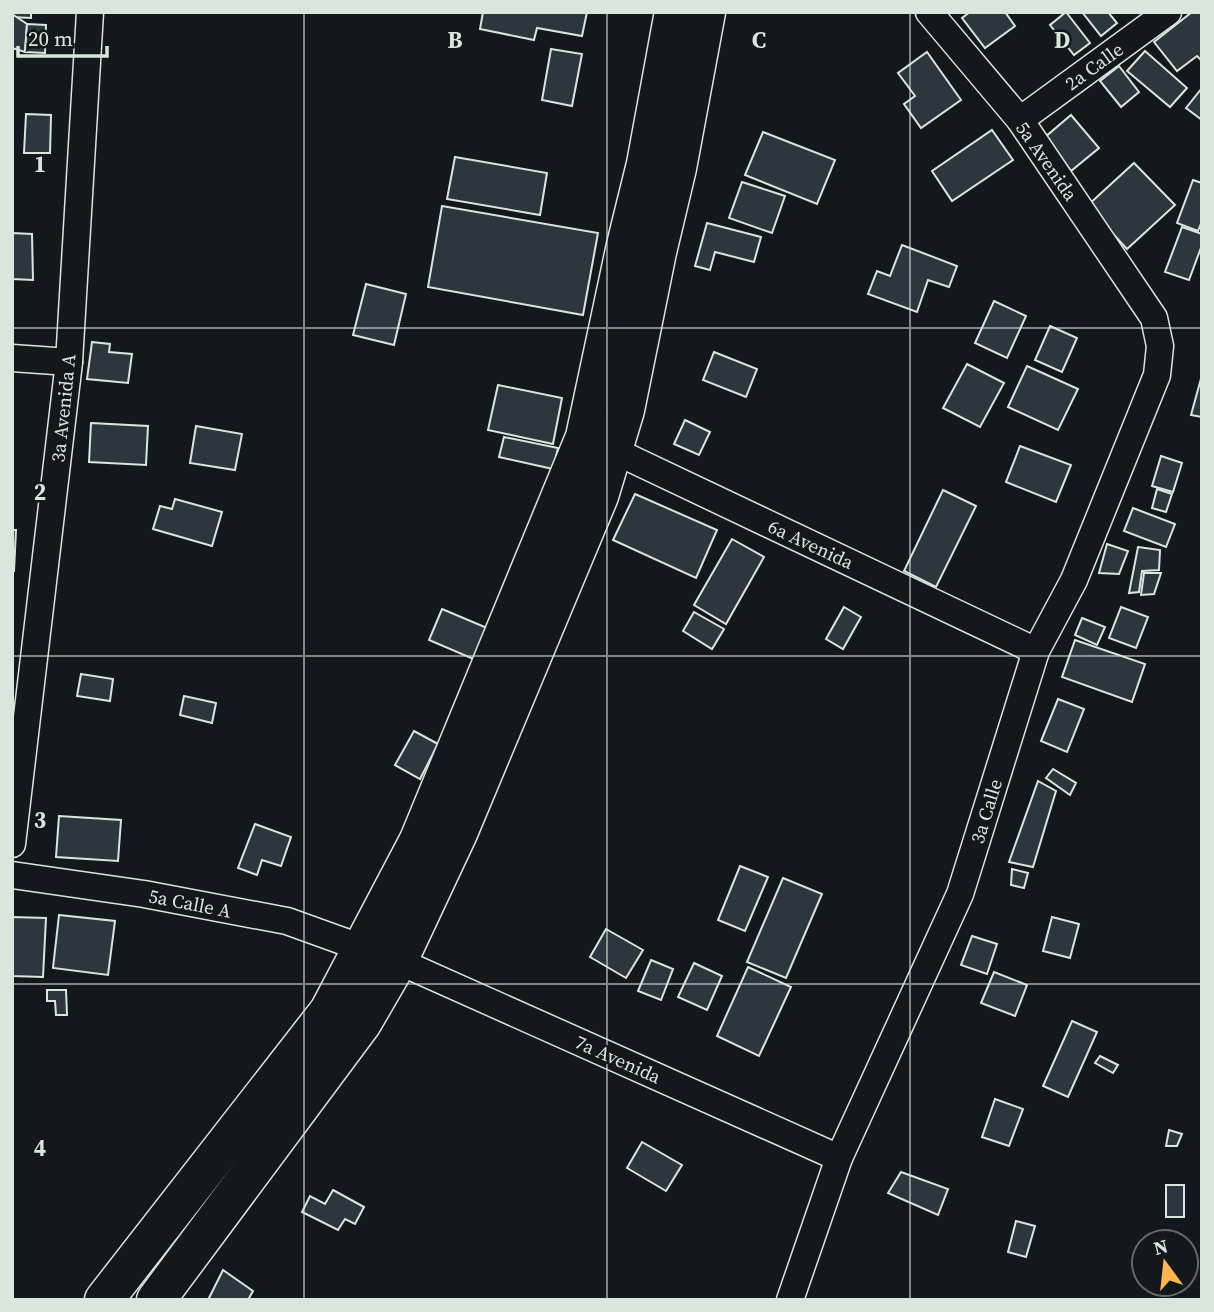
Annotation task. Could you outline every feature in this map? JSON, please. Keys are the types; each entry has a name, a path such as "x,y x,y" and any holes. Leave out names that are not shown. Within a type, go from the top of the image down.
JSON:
{"main road":[{"path":"662,166 674,12"},
{"path":"156,1300 362,1023 380,955 419,840 600,443 662,166 706,12"},
{"path":"104,1300 329,1011 380,955"}],"street":[{"name":"3a Avenida A","path":"12,844 69,362 90,12"},
{"name":"5a Avenida","path":"929,12 1020,120 1154,318"},
{"name":"2a Calle","path":"1020,120 1168,12"},
{"name":"3a Calle","path":"790,1300 839,1158 960,894 1036,651 1074,580 1157,375 1160,346 1154,318"},
{"path":"12,358 69,362"},
{"name":"6a Avenida","path":"600,443 1036,651"},
{"name":"5a Calle A","path":"12,875 144,894 287,921 380,955"},
{"name":"7a Avenida","path":"380,955 839,1158"}],"building":[{"path":"12,12 31,12 31,18 12,17"},
{"path":"483,12 587,12 582,36 537,28 534,40 480,29"},
{"path":"970,12 1005,12 1015,26 985,48 962,18"},
{"path":"1066,12 1090,43 1074,55 1050,25"},
{"path":"1082,12 1108,12 1117,23 1101,36"},
{"path":"1192,12 1202,12 1202,61 1197,56 1177,71 1154,42"},
{"path":"12,14 27,24 25,52 12,48"},
{"path":"27,24 46,25 45,53 25,52"},
{"path":"551,49 582,54 572,106 542,100"},
{"path":"1145,51 1187,88 1170,107 1127,71"},
{"path":"927,52 961,100 921,128 904,104 915,96 898,73"},
{"path":"1119,66 1139,92 1121,107 1100,81"},
{"path":"1202,88 1202,120 1186,108"},
{"path":"26,114 51,115 50,153 24,153"},
{"path":"1071,115 1099,148 1071,171 1044,138"},
{"path":"992,130 1013,160 952,201 932,171"},
{"path":"763,132 835,160 817,204 745,175"},
{"path":"455,157 547,173 540,215 447,199"},
{"path":"1134,163 1175,205 1127,249 1087,206"},
{"path":"1193,180 1202,183 1202,221 1198,231 1177,223"},
{"path":"742,182 785,196 772,233 729,218"},
{"path":"442,206 598,233 583,315 428,287"},
{"path":"707,223 761,237 754,262 715,252 710,270 695,266"},
{"path":"1182,227 1202,234 1202,245 1189,280 1165,272"},
{"path":"12,233 32,234 33,280 12,279"},
{"path":"902,245 957,266 949,287 928,280 917,312 868,294 877,271 890,276"},
{"path":"366,284 406,294 394,345 353,335"},
{"path":"994,301 1026,316 1007,358 975,343"},
{"path":"1050,326 1077,338 1062,372 1035,360"},
{"path":"92,342 110,344 109,352 132,354 128,383 87,379"},
{"path":"714,352 757,369 746,397 703,380"},
{"path":"967,364 1004,383 980,427 943,408"},
{"path":"1027,366 1078,389 1058,430 1008,407"},
{"path":"1202,375 1202,417 1191,415"},
{"path":"498,385 562,398 553,444 488,430"},
{"path":"685,420 710,432 699,455 674,444"},
{"path":"91,423 148,426 146,465 89,462"},
{"path":"196,426 242,434 235,470 190,463"},
{"path":"504,437 558,448 553,469 499,457"},
{"path":"1020,446 1071,465 1056,502 1006,482"},
{"path":"1161,456 1182,463 1173,492 1152,486"},
{"path":"1157,489 1172,494 1166,512 1152,508"},
{"path":"943,490 976,506 936,587 904,571"},
{"path":"635,494 717,530 696,578 613,540"},
{"path":"175,499 222,512 212,546 153,529 160,506 172,509"},
{"path":"1133,508 1175,524 1166,547 1124,531"},
{"path":"12,530 16,530 14,571 12,571"},
{"path":"732,539 764,557 726,624 694,605"},
{"path":"1107,544 1128,551 1119,574 1099,573"},
{"path":"1138,547 1160,550 1159,570 1142,571 1139,592 1129,593"},
{"path":"1144,573 1161,573 1154,594 1141,595"},
{"path":"844,607 861,617 843,649 826,639"},
{"path":"1121,607 1148,617 1136,648 1109,638"},
{"path":"442,609 499,633 485,664 429,640"},
{"path":"694,612 724,629 712,649 683,631"},
{"path":"1082,618 1105,627 1097,645 1075,635"},
{"path":"1075,640 1145,664 1132,702 1062,677"},
{"path":"81,674 113,679 110,701 77,696"},
{"path":"184,696 216,703 212,723 180,715"},
{"path":"1058,699 1084,709 1067,752 1041,741"},
{"path":"414,731 438,744 420,779 395,765"},
{"path":"1053,769 1076,783 1070,795 1046,778"},
{"path":"1038,781 1056,791 1033,867 1009,862"},
{"path":"59,816 121,820 118,861 56,857"},
{"path":"255,824 291,837 281,866 262,860 257,875 238,868"},
{"path":"740,866 768,877 745,931 718,920"},
{"path":"1012,869 1028,873 1024,888 1011,885"},
{"path":"783,878 822,894 786,978 747,962"},
{"path":"59,915 115,921 108,975 53,968"},
{"path":"12,917 46,918 43,977 12,976"},
{"path":"1052,917 1079,924 1070,958 1043,951"},
{"path":"606,929 643,950 626,978 590,957"},
{"path":"972,936 997,944 987,974 961,965"},
{"path":"651,960 673,969 661,1000 638,991"},
{"path":"694,963 722,976 707,1010 678,997"},
{"path":"748,967 791,987 759,1056 717,1036"},
{"path":"994,972 1027,985 1015,1016 981,1003"},
{"path":"47,990 66,990 67,1015 56,1015 55,1001 47,1001"},
{"path":"1072,1021 1097,1032 1068,1097 1043,1086"},
{"path":"1100,1056 1118,1065 1113,1073 1095,1063"},
{"path":"995,1099 1023,1109 1009,1146 982,1137"},
{"path":"1169,1130 1182,1134 1177,1146 1166,1146"},
{"path":"642,1142 682,1165 666,1191 627,1168"},
{"path":"901,1172 948,1189 938,1215 888,1193"},
{"path":"1166,1185 1184,1185 1184,1217 1166,1217"},
{"path":"333,1190 364,1207 355,1224 345,1219 338,1230 302,1212 310,1196 325,1204"},
{"path":"1016,1221 1035,1226 1026,1257 1008,1252"},
{"path":"223,1270 253,1291 248,1300 209,1298"}]}
